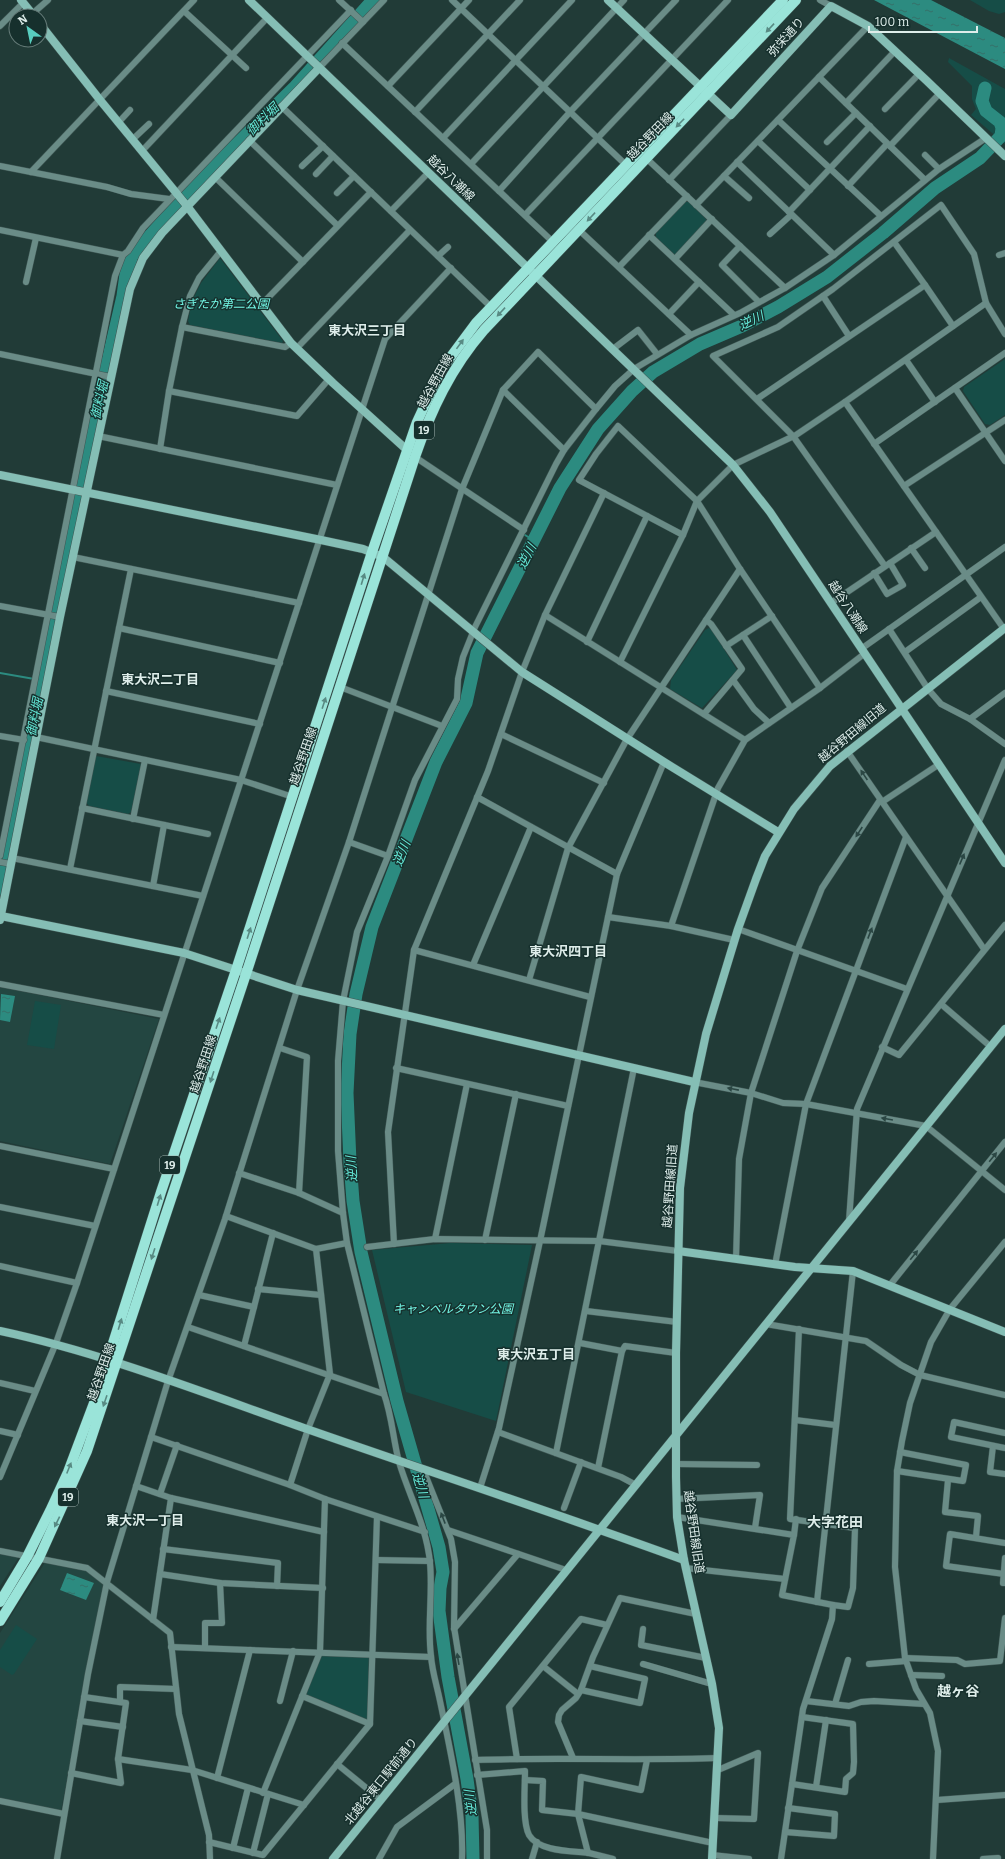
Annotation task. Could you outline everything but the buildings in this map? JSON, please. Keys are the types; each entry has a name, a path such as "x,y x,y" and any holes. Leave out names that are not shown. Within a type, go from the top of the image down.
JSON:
{"main road":[{"name":"越谷野田線","path":"0,1621 39,1558 88,1451 163,1185 236,970 372,552 424,404 441,370 464,338 491,307 552,241 783,0"},
{"name":"越谷野田線","path":"0,1602 27,1556 68,1472 113,1362 246,974 432,409 460,359 484,330 796,0"}],"street":[{"path":"40,8 48,0"},
{"path":"31,172 194,0"},
{"name":"越谷八潮線","path":"249,0 428,173 636,370 733,465 770,512 1005,863"},
{"path":"340,0 362,21"},
{"path":"384,0 186,204 152,245 136,273 125,306 109,376 73,557 59,617 0,918 184,953 297,990 578,1056 751,1093 783,1103 806,1104 926,1126 1005,1190"},
{"path":"452,0 626,164"},
{"path":"388,86 469,0"},
{"path":"415,112 520,0"},
{"path":"443,138 572,0"},
{"path":"608,0 731,115 670,180"},
{"path":"471,164 624,0"},
{"path":"499,191 570,112 676,0"},
{"path":"525,215 728,0"},
{"path":"820,0 868,26 940,93 1002,154"},
{"path":"0,26 22,1"},
{"name":"弥栄通り","path":"731,115 831,6"},
{"path":"203,896 70,869 0,860 115,276 123,256 143,228 308,57 351,10"},
{"path":"184,11 246,68"},
{"path":"142,151 267,18"},
{"path":"696,205 868,26"},
{"path":"48,34 118,123 186,204 294,346 407,450"},
{"path":"342,43 552,241"},
{"path":"846,103 895,52"},
{"path":"885,109 919,74"},
{"path":"819,77 925,180"},
{"path":"848,186 940,93"},
{"path":"281,106 491,307"},
{"path":"118,123 130,110"},
{"path":"827,142 856,113"},
{"path":"778,120 881,216"},
{"path":"132,140 148,124"},
{"path":"770,234 870,126"},
{"path":"249,140 337,225"},
{"path":"462,1859 463,1837 446,1720 431,1657 429,1610 432,1585 425,1532 400,1461 390,1411 384,1394 347,1243 343,1213 338,1151 338,1062 357,932 388,856 415,780 457,699 458,679 463,657 564,450 596,409 615,386 657,354 784,288 834,255 939,169 988,140"},
{"path":"758,141 810,190"},
{"path":"302,166 323,146"},
{"path":"925,155 939,169"},
{"path":"316,174 333,156"},
{"path":"646,158 784,288"},
{"path":"737,162 834,255"},
{"path":"0,166 107,187 131,194 169,200"},
{"path":"391,211 428,173"},
{"path":"214,176 303,262"},
{"path":"337,193 354,176"},
{"path":"724,176 749,198"},
{"path":"262,304 337,225 371,192"},
{"path":"619,267 686,196"},
{"path":"874,573 887,594 903,585 794,436 714,356 778,327 823,296 941,205 974,254 986,303 1005,334"},
{"path":"675,259 712,219"},
{"path":"0,230 123,256"},
{"path":"182,327 285,347 294,346 410,230"},
{"path":"579,230 691,335"},
{"path":"649,235 734,315"},
{"path":"26,282 36,238"},
{"path":"894,242 953,326"},
{"path":"740,246 722,265 759,302"},
{"path":"438,256 448,247"},
{"path":"160,449 169,391 190,296 199,278 221,251"},
{"path":"0,1477 56,1343 77,1283 184,953 321,540 361,409 385,339 451,268"},
{"path":"669,314 699,282"},
{"path":"757,399 925,285"},
{"path":"823,296 849,336"},
{"path":"620,662 683,535 697,501 733,465 794,436 906,360 986,303"},
{"path":"613,349 638,330 657,354"},
{"path":"57,1859 84,1697 107,1582 168,1381 226,1216 297,990 349,842 462,489 503,390 538,352 596,409"},
{"path":"874,444 1005,353"},
{"path":"0,354 109,376"},
{"path":"906,360 935,402"},
{"path":"169,391 297,416 329,379"},
{"path":"955,388 1005,461"},
{"path":"503,390 564,450"},
{"path":"845,402 1004,628"},
{"path":"904,486 1005,420"},
{"path":"683,535 579,480 596,454 618,426 697,501 740,569 820,688"},
{"path":"98,436 337,485"},
{"path":"415,457 524,530"},
{"path":"0,475 321,540 383,556 522,672 716,795 778,832"},
{"path":"394,1244 388,1132 414,950 477,798 522,672 545,615 604,493"},
{"path":"587,642 647,516"},
{"path":"831,603 936,532"},
{"path":"671,926 716,795 745,740 820,688 889,629 1005,547"},
{"path":"912,548 925,568"},
{"path":"73,557 299,603"},
{"path":"70,869 131,568"},
{"path":"529,980 568,848 627,739 740,569"},
{"path":"905,652 981,597"},
{"path":"0,606 59,617"},
{"path":"545,615 661,686 745,740"},
{"path":"726,646 772,616"},
{"path":"704,714 742,669 711,624 706,620"},
{"path":"119,628 280,663"},
{"name":"越谷野田線旧道","path":"712,1857 718,1770 719,1728 712,1684 684,1564 677,1517 676,1499 676,1353 680,1188 694,1082 709,1021 734,940 765,856 778,832 810,788 830,766 1004,628"},
{"path":"889,629 928,689 941,704 970,719 1005,744"},
{"path":"743,635 791,708"},
{"path":"733,680 754,709 768,723"},
{"path":"340,687 442,726"},
{"path":"106,691 260,724"},
{"path":"970,719 1005,693"},
{"path":"501,734 604,783"},
{"path":"0,736 24,740"},
{"path":"36,737 241,780 293,797"},
{"path":"847,751 984,949"},
{"path":"133,819 145,760"},
{"path":"849,1221 857,1109 1005,760"},
{"path":"480,1488 498,1432 540,1241 590,996 617,874 664,762"},
{"path":"736,1259 739,1159 751,1093 797,951 822,888 881,801 938,765"},
{"path":"477,798 617,874"},
{"path":"82,808 208,834"},
{"path":"153,886 164,825"},
{"path":"473,965 531,828"},
{"path":"775,1265 806,1104 906,837"},
{"path":"349,842 388,856"},
{"path":"608,917 671,926 734,940"},
{"path":"882,1047 899,1055 1005,925"},
{"path":"738,929 907,989"},
{"path":"414,950 590,996"},
{"path":"0,984 164,1015"},
{"path":"941,1004 991,1047"},
{"name":"北越谷東口駅前通り","path":"333,1859 1005,1029"},
{"path":"280,1048 307,1057 299,1193"},
{"path":"396,1068 568,1106"},
{"path":"556,1453 580,1343 598,1241 634,1068"},
{"path":"435,1239 467,1084"},
{"path":"485,1240 516,1094"},
{"path":"890,1285 1005,1142"},
{"path":"0,1146 114,1169"},
{"path":"239,1173 299,1193 343,1213"},
{"path":"0,1207 95,1226"},
{"path":"226,1216 316,1250 347,1243"},
{"path":"244,1346 273,1233"},
{"path":"367,1247 435,1239 598,1241 775,1265 853,1271 1005,1332"},
{"path":"933,1859 938,1751 935,1730 930,1714 916,1690 906,1660 895,1567 897,1471 910,1403 931,1342 950,1310 1005,1242"},
{"path":"290,1485 308,1429 330,1374 316,1250"},
{"path":"0,1266 77,1283"},
{"path":"817,1602 835,1425 853,1271"},
{"path":"258,1289 321,1295"},
{"path":"199,1294 254,1307"},
{"path":"586,1311 677,1322"},
{"path":"766,1324 845,1336 866,1341 900,1365 920,1374 1005,1395"},
{"path":"188,1327 330,1374 384,1394"},
{"path":"796,1520 782,1595 848,1607 853,1588 855,1528 790,1519 799,1329"},
{"path":"0,1331 56,1343 113,1362 599,1529 684,1564 785,1579"},
{"path":"580,1343 622,1351"},
{"path":"598,1468 622,1351 625,1346 676,1353"},
{"path":"0,1383 35,1391"},
{"path":"795,1420 835,1425"},
{"path":"1005,1433 954,1422 951,1437 1005,1448"},
{"path":"0,1431 18,1435"},
{"path":"498,1432 621,1476 636,1485"},
{"path":"151,1437 290,1485 325,1499 425,1532"},
{"path":"160,1494 177,1445"},
{"path":"993,1446 990,1472 1005,1474"},
{"path":"897,1471 948,1480 963,1481 966,1465 900,1452"},
{"path":"564,1508 581,1462"},
{"path":"676,1464 757,1465"},
{"path":"420,1468 451,1539 455,1562 454,1629 463,1699 487,1830 488,1859"},
{"path":"948,1480 945,1512 978,1516 976,1537"},
{"path":"136,1486 171,1498 324,1532"},
{"path":"676,1499 760,1495 755,1528"},
{"path":"153,1620 171,1498"},
{"path":"253,1852 266,1793 320,1652 325,1499"},
{"path":"209,1842 263,1855 370,1724 377,1517"},
{"path":"677,1517 794,1534"},
{"path":"448,1530 566,1570"},
{"path":"1004,1574 946,1566 950,1534 976,1537 1005,1543"},
{"path":"163,1550 278,1563 277,1586"},
{"path":"0,1551 87,1568 107,1582 170,1633 179,1714 209,1842 210,1859"},
{"path":"454,1629 518,1554"},
{"path":"1005,1558 1003,1583 1005,1583"},
{"path":"376,1560 430,1561"},
{"path":"160,1574 220,1583 323,1588"},
{"path":"205,1648 205,1623 222,1623 220,1583"},
{"path":"573,1758 558,1722 558,1715 576,1698 580,1692 607,1625 620,1598 696,1614"},
{"path":"781,1859 802,1717 832,1619 833,1605"},
{"path":"869,1664 906,1660 957,1660 965,1664 1000,1661 1005,1618"},
{"path":"517,1759 510,1707 581,1619 607,1625"},
{"path":"643,1629 640,1642 641,1645 706,1658"},
{"path":"171,1647 431,1657"},
{"path":"217,1778 250,1650"},
{"path":"280,1701 293,1651"},
{"path":"835,1704 848,1660"},
{"path":"642,1664 712,1684"},
{"path":"543,1666 580,1692 640,1703 645,1679 590,1666"},
{"path":"911,1675 942,1676"},
{"path":"120,1702 120,1686 176,1689"},
{"path":"302,1696 370,1724"},
{"path":"71,1773 121,1783 118,1759 126,1703 84,1697"},
{"path":"806,1701 849,1706 861,1702 874,1701 924,1704"},
{"path":"792,1784 845,1792 846,1779 853,1773 854,1762 852,1724 802,1717"},
{"path":"816,1787 826,1720"},
{"path":"80,1721 123,1727"},
{"path":"715,1818 754,1818 758,1753 718,1770"},
{"path":"475,1760 573,1758 647,1760 718,1758"},
{"path":"118,1759 192,1770 304,1805"},
{"path":"588,1853 578,1814 581,1777 641,1790 647,1760"},
{"path":"337,1764 381,1800"},
{"path":"477,1775 525,1771 524,1812 530,1835 537,1842 549,1848 579,1856 588,1853 613,1859"},
{"path":"525,1780 543,1781 542,1810 578,1814 713,1843"},
{"path":"379,1859 397,1827 455,1784"},
{"path":"233,1848 248,1788"},
{"path":"936,1800 1005,1795"},
{"path":"0,1802 64,1814"},
{"path":"785,1832 834,1836 835,1814 788,1808"},
{"path":"532,1859 537,1842"},
{"path":"712,1857 749,1859"},
{"path":"983,1859 998,1858"}],"shaded area":[{"path":"0,987 159,1019 110,1164 0,1141"},
{"path":"0,1554 19,1557 0,1586"},
{"path":"46,1561 85,1570 104,1584 61,1811 0,1798 0,1633"}],"green space":[{"path":"970,0 1005,0 1005,12 999,14 989,11"},
{"path":"949,58 1005,89 1005,144 971,115 976,109 972,99 972,86 948,62"},
{"path":"685,202 689,202 706,219 706,222 677,254 674,254 656,237 656,232"},
{"name":"さぎたか第二公園","path":"220,258 283,341 282,343 190,325 188,321 192,301 201,283"},
{"path":"1005,359 1005,415 990,425 985,424 963,391 964,387"},
{"path":"709,628 712,630 737,670 702,708 670,689 671,680 705,630"},
{"path":"96,756 141,764 131,812 128,814 89,806 86,802"},
{"path":"35,1001 61,1005 54,1049 27,1045"},
{"name":"キャンベルタウン公園","path":"451,1243 532,1245 496,1421 406,1392 372,1250"},
{"path":"16,1625 37,1639 12,1675 0,1667 0,1650"},
{"path":"321,1655 369,1657 368,1720 305,1694"}],"water":[{"path":"874,0 931,0 1005,38 1005,69"},
{"path":"1,994 15,996 10,1022 0,1020"},
{"path":"67,1573 94,1583 86,1600 60,1590"}],"waterway":[{"name":"御料堀","path":"0,889 77,494 123,296 126,274 132,256 192,188 294,88 373,0"},
{"name":"逆川","path":"473,1859 472,1816 467,1779 448,1677 439,1611 440,1588 443,1572 439,1547 397,1401 361,1252 353,1201 347,1093 350,1034 356,994 372,927 436,762 466,703 477,653 560,488 598,429 632,391 653,372 700,344 742,326 778,307 827,277 883,233 935,188 980,158 1001,136 1002,128 1000,122 986,111 982,101 985,88"},
{"path":"525,535 533,540"},
{"path":"0,673 40,680"}],"district":[{"name":"東大沢三丁目","path":"367,330"},
{"name":"東大沢二丁目","path":"160,679"},
{"name":"東大沢四丁目","path":"568,951"},
{"name":"東大沢五丁目","path":"536,1354"},
{"name":"東大沢一丁目","path":"145,1520"},
{"name":"大字花田","path":"835,1522"},
{"name":"越ヶ谷","path":"958,1691"}]}
